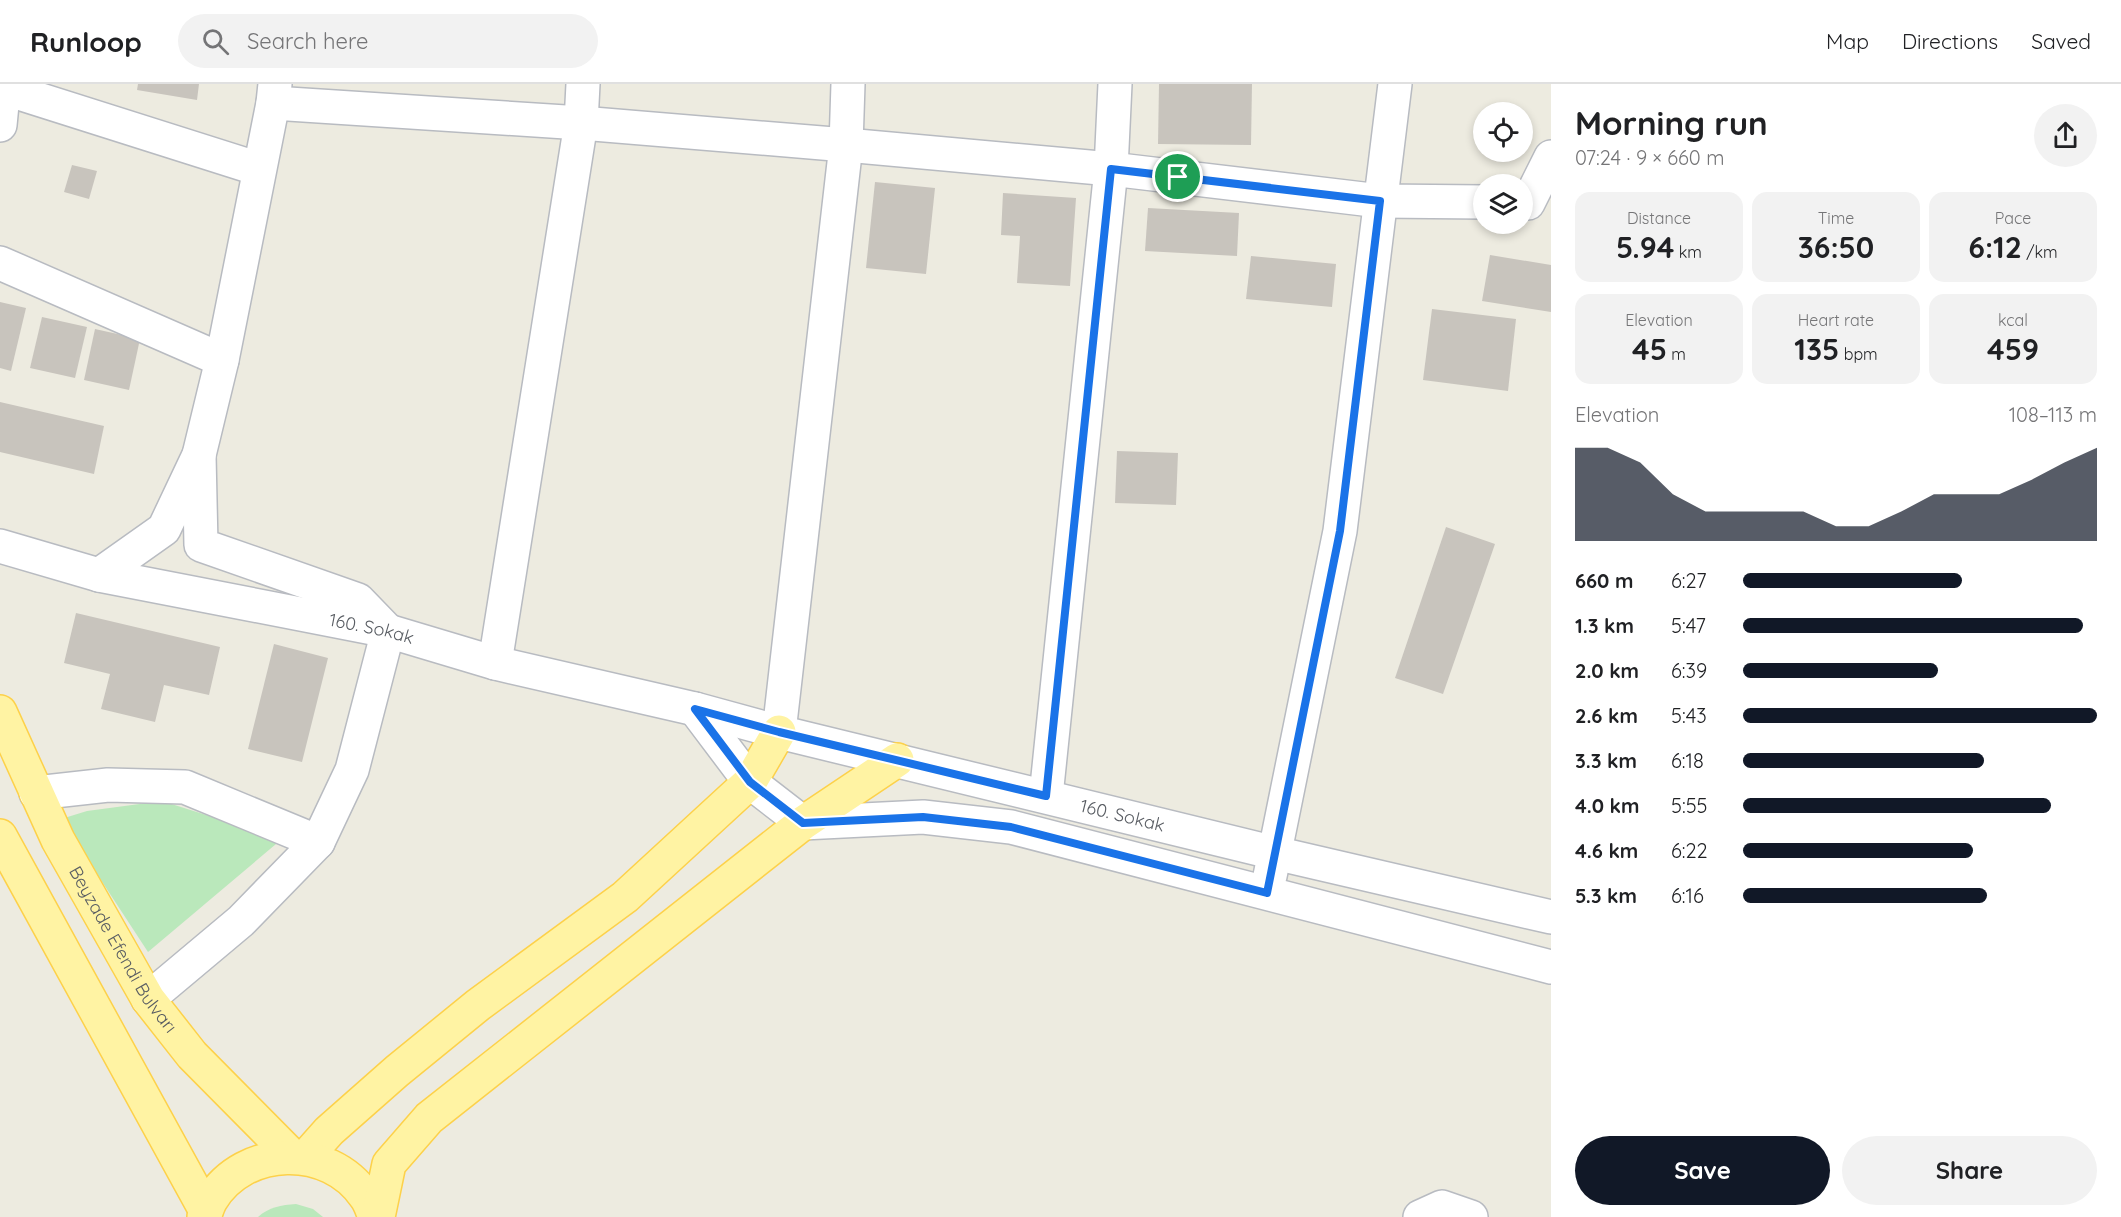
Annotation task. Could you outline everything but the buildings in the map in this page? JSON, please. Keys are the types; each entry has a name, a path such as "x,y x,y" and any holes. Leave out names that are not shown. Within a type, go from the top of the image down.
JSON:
{"main road":[{"name":"Beyzade Efendi Bulvarı","path":"0,712 58,840 148,999 192,1055 298,1157"},
{"path":"298,1157 397,1071 478,1005 625,897 750,782 779,732"},
{"path":"377,1217 388,1164 429,1118 803,823 897,760"},
{"path":"0,837 205,1214"},
{"path":"205,1214 211,1200 232,1176 260,1161 298,1157 320,1161 345,1175 365,1196 377,1217"}],"street":[{"path":"495,663 581,123 583,84"},
{"path":"779,732 846,144 848,84"},
{"path":"1046,796 1111,169 1115,84"},
{"path":"1267,893 1340,531 1395,84"},
{"path":"0,125 4,86 259,169"},
{"path":"99,575 164,529 199,456 222,360 274,94 1111,169 1380,201 1473,202"},
{"path":"1533,193 1551,157"},
{"path":"0,263 222,360"},
{"path":"148,999 241,921 318,842 352,770 388,632 358,600 201,544 199,456"},
{"name":"160. Sokak","path":"0,546 99,575 388,632 495,663 695,709 779,732 1275,853 1551,917"},
{"name":"160. Sokak","path":"0,564 47,560"},
{"path":"695,709 750,782 803,823 923,817 1011,827 1551,967"},
{"path":"36,793 108,785 185,787 318,842"},
{"path":"1420,1217 1442,1208 1471,1217"}],"green space":[{"path":"162,801 282,839 148,952 61,819 87,811"},
{"path":"296,1204 313,1209 323,1217 258,1217 276,1207"}],"route":[{"path":"1111,169 1178,177 1380,201 1340,531 1267,893 1011,827 923,817 803,823 750,782 695,709 779,732 1046,796 1111,169"}]}
